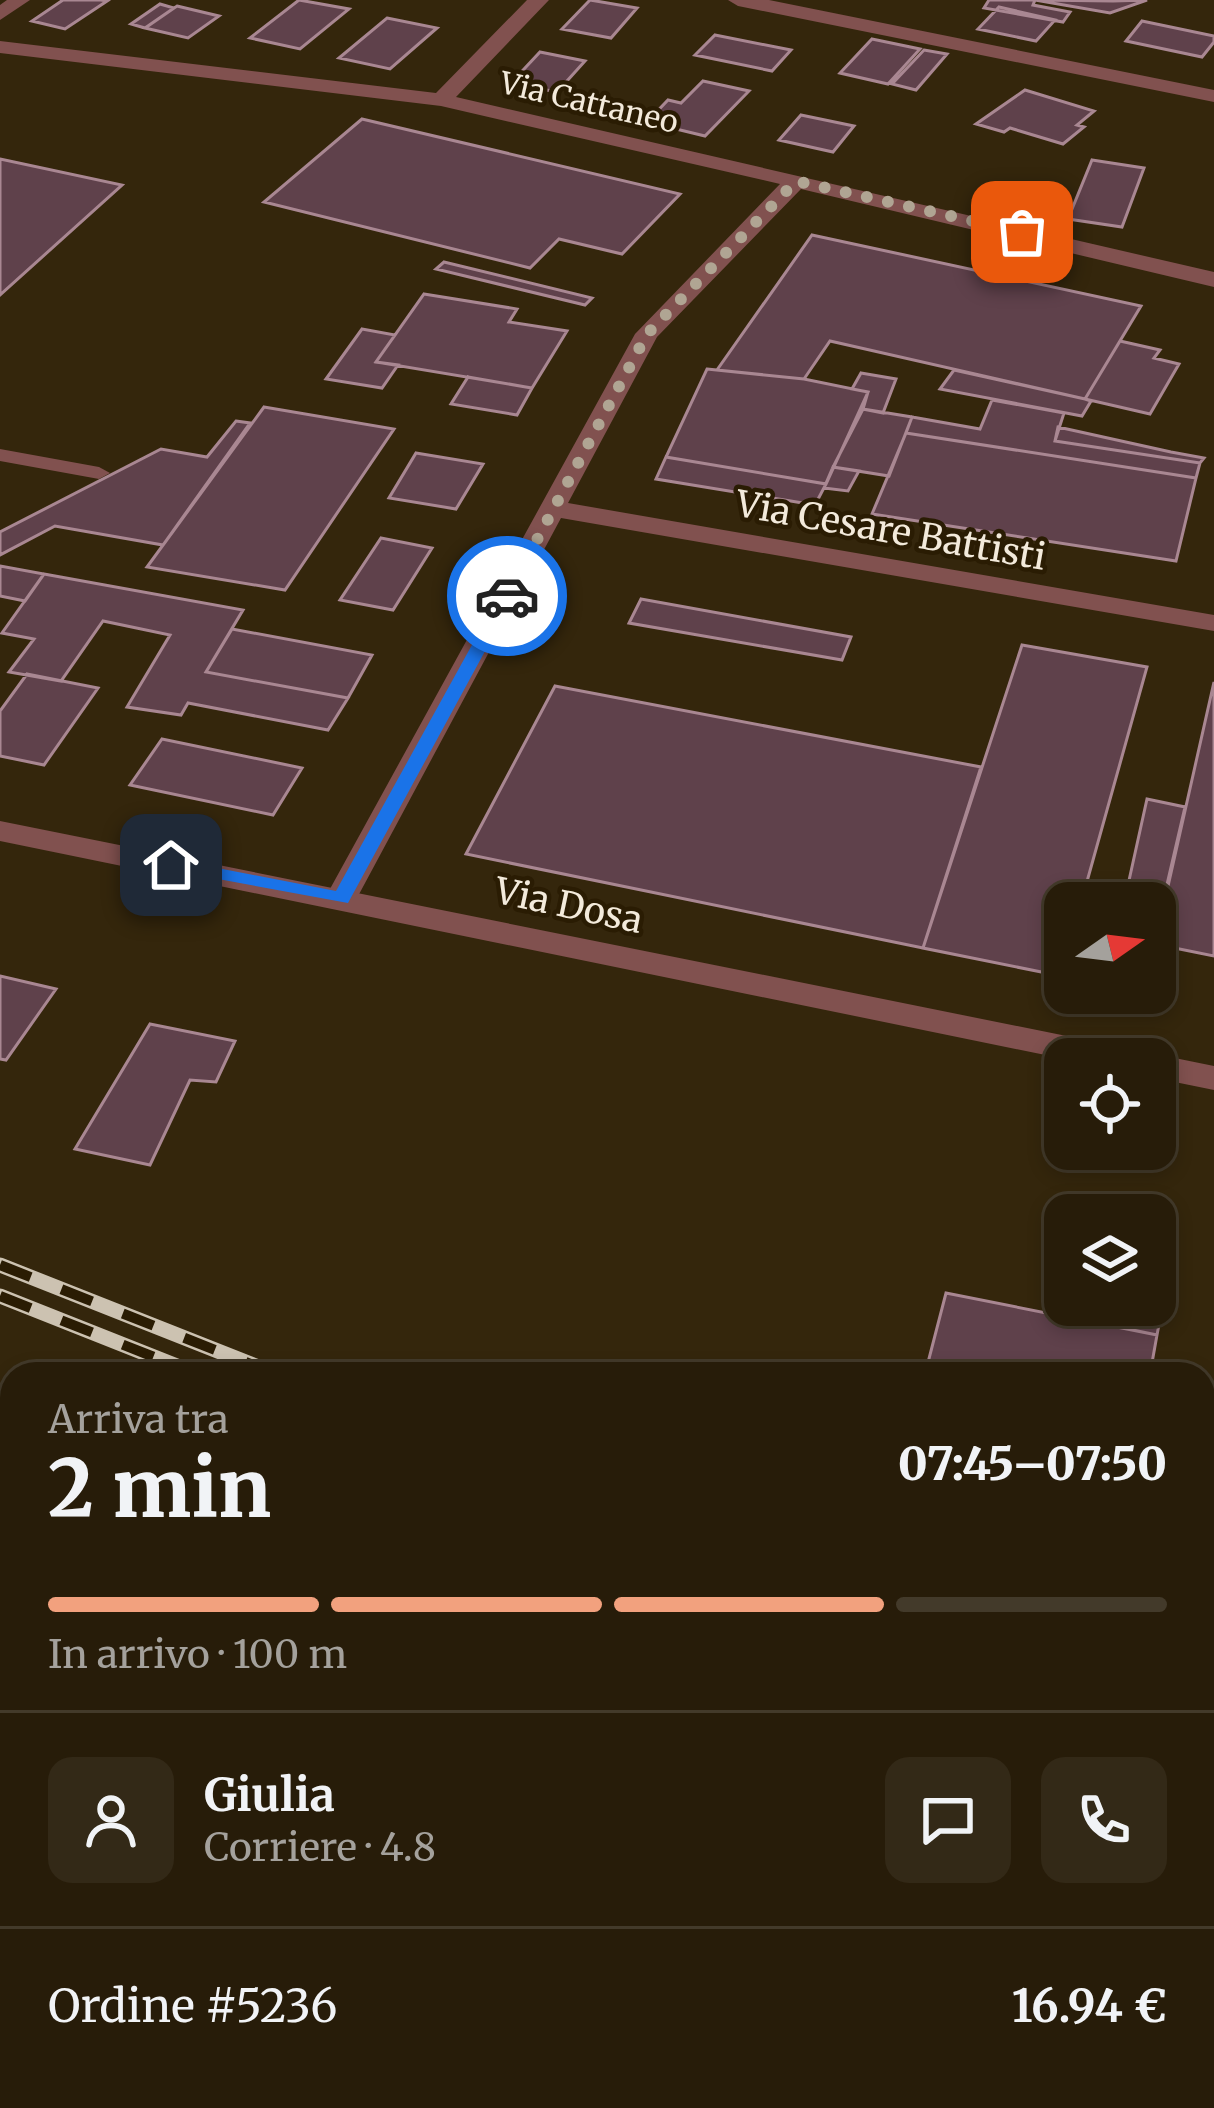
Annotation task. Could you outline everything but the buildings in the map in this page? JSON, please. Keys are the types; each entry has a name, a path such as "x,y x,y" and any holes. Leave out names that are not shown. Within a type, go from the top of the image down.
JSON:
{"street":[{"path":"0,14 20,0"},
{"path":"441,100 539,0"},
{"path":"738,0 1214,96"},
{"name":"Via Cattaneo","path":"3,50 441,100 1214,280"},
{"path":"341,898 647,334 796,181"},
{"name":"Via Cattaneo","path":"1156,263 1214,256"},
{"name":"Via Cattaneo","path":"1156,263 1214,271"},
{"name":"Via Cesare Battisti","path":"555,509 1214,622"},
{"name":"Via Dosa","path":"0,831 1044,1043"},
{"path":"1176,1070 1214,1078"}],"lane":[{"path":"0,455 99,472"}],"railway":[{"path":"0,1265 246,1362"},
{"path":"0,1296 167,1362"}],"way so far":[{"path":"507,596 647,334 796,181 1022,232"}],"route":[{"path":"171,865 341,898 507,596"}]}
